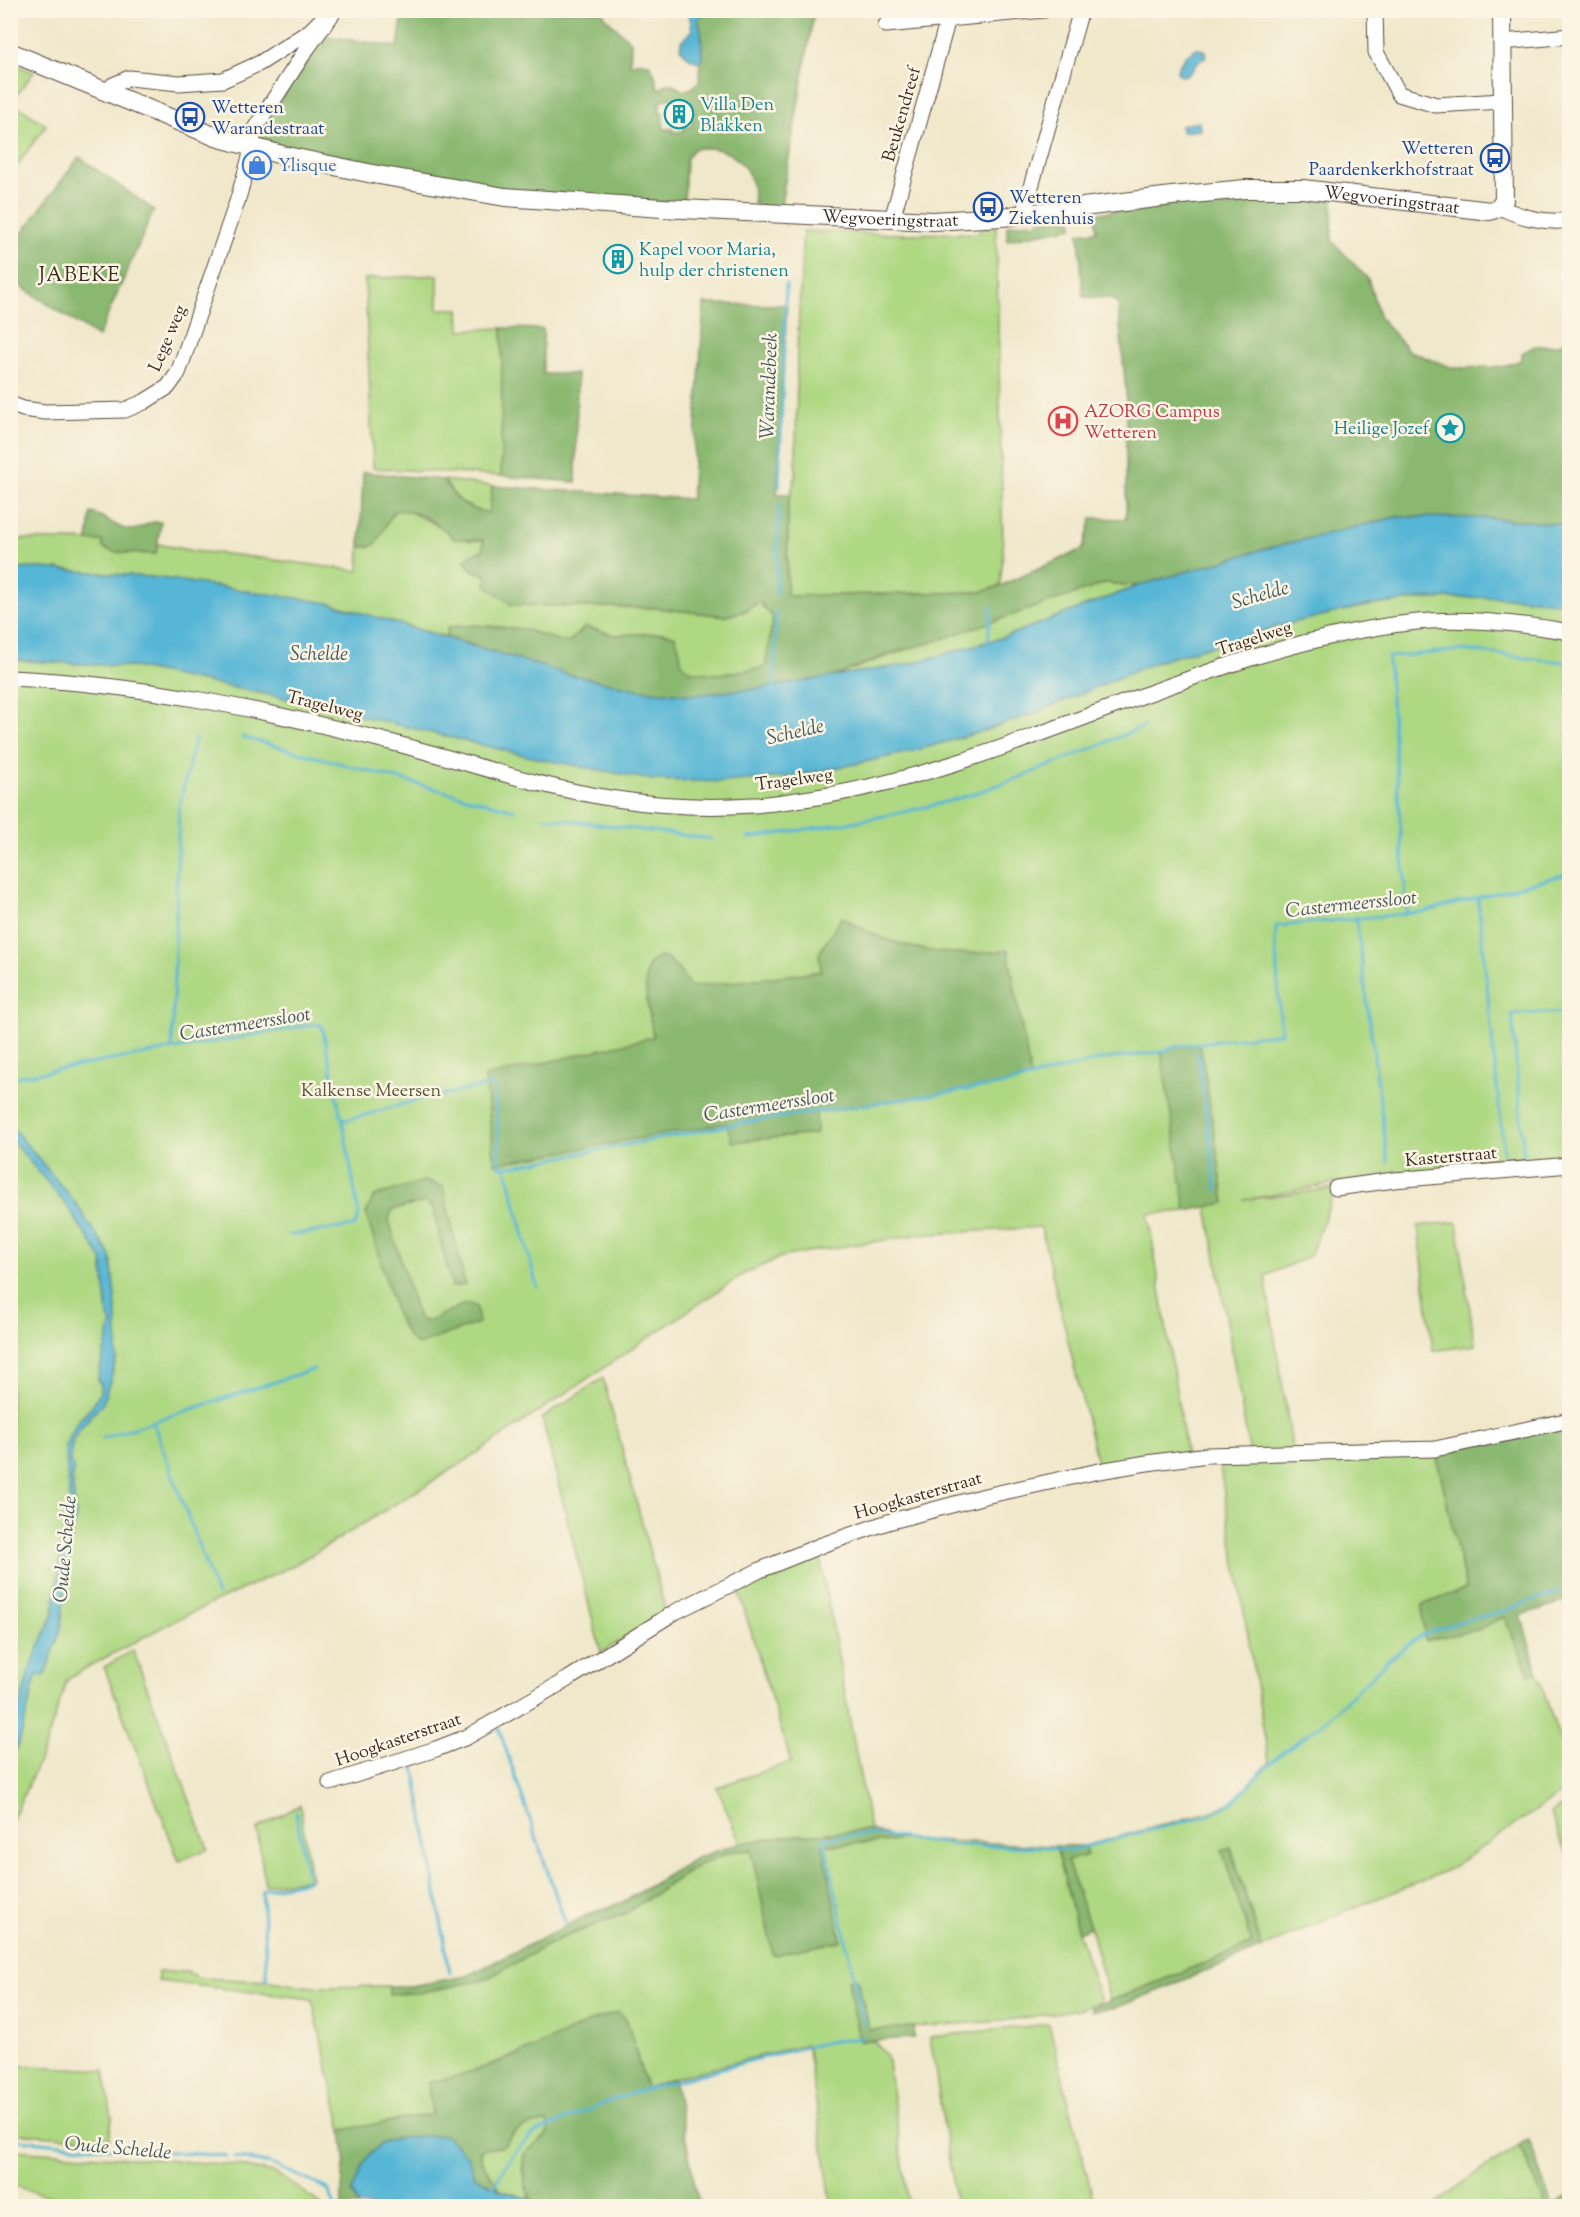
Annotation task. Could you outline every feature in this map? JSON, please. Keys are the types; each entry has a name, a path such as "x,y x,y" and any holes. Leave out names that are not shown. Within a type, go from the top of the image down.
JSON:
{"main road":[{"path":"1500,207 1504,200 1502,10"},
{"name":"Wegvoeringstraat","path":"10,52 216,137 252,148 462,191 505,197 677,209 933,221 1023,215 1245,189 1303,189 1490,211 1500,207"}],"street":[{"path":"107,93 113,85 129,78 179,83 223,80 260,63 310,31 333,10"},
{"name":"Lege weg","path":"10,404 23,409 45,412 125,410 144,402 168,387 178,373 237,202 252,148 254,130 333,10"},
{"path":"886,25 1044,10"},
{"path":"1023,215 1081,10"},
{"path":"1375,10 1376,52 1399,94 1436,105 1503,101"},
{"name":"Beukendreef","path":"892,219 948,19"},
{"path":"1502,42 1569,36"},
{"name":"Wegvoeringstraat","path":"1500,207 1511,213 1528,217 1560,222 1569,220"},
{"name":"Tragelweg","path":"10,678 121,688 214,701 426,751 546,784 617,799 673,804 746,805 852,791 921,775 1014,744 1205,674 1327,637 1421,621 1517,624 1569,632"},
{"name":"Kasterstraat","path":"1336,1188 1394,1180 1569,1165"},
{"name":"Hoogkasterstraat","path":"330,1783 467,1737 568,1679 675,1612 760,1570 888,1522 985,1496 1147,1463 1208,1455 1250,1456 1293,1452 1435,1449 1569,1420"}],"green space":[{"path":"359,11 602,11 606,18 631,42 630,65 639,62 649,64 654,72 658,88 672,84 683,91 699,82 701,43 698,18 707,11 814,11 780,210 754,204 751,182 744,167 733,156 718,149 693,149 686,160 684,204 505,190 256,141 320,35 398,47 402,18","holes":["680,97 681,103 692,102 695,115 692,126 684,127 684,131 673,132 673,129 664,129 662,112 659,112 661,100"]},
{"path":"11,63 34,72 11,102"},
{"path":"11,102 46,125 11,174"},
{"path":"79,157 154,210 98,337 11,280 11,248"},
{"path":"1333,197 1332,241 1368,279 1380,318 1409,351 1453,368 1502,367 1521,360 1522,353 1535,346 1557,345 1569,339 1569,525 1490,518 1396,517 1257,551 1138,586 1106,583 930,643 894,652 832,677 762,688 693,695 641,690 567,674 446,637 448,627 476,625 523,629 568,643 585,627 615,635 664,633 675,636 681,662 691,671 718,674 765,668 773,617 759,602 745,611 727,616 656,608 512,605 486,585 487,575 472,570 464,561 469,556 483,550 483,540 454,539 427,518 410,512 394,511 375,545 360,547 363,472 443,480 462,502 474,509 489,513 492,486 691,499 704,304 787,305 777,494 791,494 788,504 787,596 980,592 1000,586 1083,549 1092,518 1126,519 1126,392 1118,303 1110,298 1083,297 1079,233 1097,231 1095,214 1175,201"},
{"path":"1072,217 1073,227 1007,240 1007,225 1031,222 1032,224 1039,223 1039,220"},
{"path":"982,227 996,227 1003,554 1000,586 980,592 787,596 788,504 796,474 797,355 803,231 897,234 979,233"},
{"path":"438,275 438,309 459,309 460,330 502,328 501,476 373,468 365,279"},
{"path":"502,328 543,329 543,374 577,374 576,482 501,476"},
{"path":"444,480 492,486 490,513 468,506 453,493"},
{"path":"404,509 470,541 483,540 483,550 469,556 472,570 487,575 512,605 656,608 726,616 745,611 759,602 773,617 765,668 718,674 691,671 681,662 680,651 664,633 615,635 585,627 568,643 509,629 463,626 448,627 446,637 322,602 161,578 42,568 11,569 11,539 103,541 114,552 155,554 157,544 193,551 359,571 360,547 369,547 395,511"},
{"path":"91,513 130,530 161,522 156,554 114,552 103,548 102,541 88,541"},
{"path":"1106,583 1138,586 1001,638 909,664 832,677 900,652"},
{"name":"Kalkense Meersen","path":"1443,598 1535,599 1569,605 1569,1158 1336,1183 1243,1200 1336,1188 1310,1256 1265,1276 1293,1452 1435,1449 1466,1589 1422,1605 1478,1630 1504,1616 1529,1674 1537,1671 1569,1768 1569,1788 1451,1868 1262,1948 1231,1847 1223,1850 1252,1944 1110,2001 1090,1927 1067,1861 1087,1855 1084,1846 1213,1811 1232,1802 1269,1763 1218,1456 1250,1455 1207,1206 1186,1211 1148,1214 1187,1458 1099,1471 1041,1227 917,1235 781,1257 742,1275 459,1465 335,1541 292,1566 170,1623 67,1680 44,1750 11,1823 11,660 134,667 303,702 785,777 883,758 980,732 1157,662 1285,624 1380,604"},
{"path":"842,917 881,937 922,949 964,953 1008,950 1031,1078 1007,1084 816,1113 816,1134 732,1142 727,1123 495,1164 485,1077 653,1037 646,980 650,964 660,957 670,961 692,987 821,971 819,953"},
{"path":"1195,1043 1201,1048 1225,1203 1186,1211 1161,1052 1176,1046"},
{"path":"424,1181 443,1186 465,1285 452,1287 433,1209 425,1202 392,1210 389,1220 418,1318 427,1322 466,1303 476,1306 479,1323 417,1345 408,1337 396,1314 366,1213 374,1196"},
{"path":"1457,1222 1475,1345 1433,1351 1418,1226"},
{"path":"603,1378 666,1612 601,1653 542,1418"},
{"path":"1569,1420 1569,1598 1521,1615 1537,1671 1529,1674 1504,1617 1478,1630 1425,1640 1422,1605 1466,1589 1435,1449"},
{"path":"819,1552 870,1830 790,1836 740,1843 717,1787 791,1762 737,1586"},
{"path":"133,1650 208,1849 179,1861 104,1667"},
{"path":"1569,1803 1569,1859 1550,1813"},
{"path":"300,1805 311,1879 265,1885 257,1829"},
{"path":"870,1830 902,1839 823,1845 841,1941 773,1955 751,1850 733,1851 700,1864 626,1913 557,1940 484,1980 418,1993 389,1994 389,1986 411,1986 467,1976 591,1913 623,1902 696,1858 740,1843 790,1836"},
{"path":"902,1839 1056,1846 1078,1932 1101,2002 1079,2009 1002,2021 870,2030 857,1979 859,2041 874,2041 887,2056 909,2206 832,2206 807,2044 674,2078 646,2088 627,2020 531,2049 469,2073 428,2083 433,2114 342,2130 312,1999 158,1981 158,1972 186,1972 200,1978 270,1981 312,1987 389,1986 389,1993 484,1980 557,1940 626,1913 700,1864 733,1851"},
{"path":"1056,1846 1084,1846 1087,1855 1067,1861 1090,1927 1078,1932"},
{"path":"1230,1847 1262,1948 1118,2007 1092,2011 1091,2007 1252,1944 1222,1850"},
{"path":"857,1979 870,2030 913,2027 914,2038 859,2041 848,1980"},
{"path":"618,2012 627,2020 646,2088 674,2078 699,2206 538,2206 533,2201 525,2183 524,2154 546,2136 549,2129 547,2122 522,2128 512,2135 504,2146 480,2150 483,2163 500,2190 474,2176 467,2156 445,2135 427,2137 352,2191 358,2206 342,2206 345,2156 342,2130 432,2114 428,2083 494,2064"},
{"path":"1049,2024 1095,2206 956,2206 930,2037"},
{"path":"10,2065 104,2070 112,2118 109,2140 11,2133"},
{"path":"547,2122 549,2129 546,2136 524,2155 522,2170 530,2199 500,2190 483,2163 480,2150 504,2146 522,2128"},
{"path":"1529,2140 1553,2206 1546,2206 1520,2146"},
{"path":"1520,2146 1546,2206 1433,2206 1472,2176"},
{"path":"11,2150 238,2165 277,2174 322,2206 83,2206 15,2186 11,2190"},
{"path":"1569,2195 1569,2206 1553,2206"}],"water":[{"path":"685,11 707,11 698,19 702,59 698,62 689,58 680,48 682,40 692,31 690,17"},
{"path":"1196,48 1206,51 1205,58 1199,61 1189,74 1182,76 1177,72 1178,67 1187,54"},
{"path":"1199,122 1200,130 1182,132 1181,125"},
{"name":"Schelde","path":"1396,517 1490,518 1569,525 1569,605 1535,599 1491,597 1421,599 1364,606 1283,625 1156,662 1033,714 980,732 914,751 785,777 725,782 653,780 540,759 303,702 134,667 11,660 11,569 42,568 161,578 329,603 567,674 641,690 693,695 762,688 909,664 1001,638 1138,586 1257,551"},
{"path":"11,1126 74,1201 111,1256 117,1318 117,1358 103,1403 73,1440 70,1460 74,1470 72,1480 76,1516 68,1555 61,1629 45,1675 36,1676 21,1737 11,1761 11,1739 29,1671 53,1614 66,1518 70,1504 65,1446 78,1420 92,1406 100,1392 101,1384 98,1376 112,1322 108,1318 102,1259 67,1206 11,1139"},
{"path":"445,2135 467,2156 474,2176 500,2190 530,2199 538,2206 358,2206 352,2191 364,2163 375,2149 382,2144 399,2139"}],"waterway":[{"name":"Warandebeek","path":"779,488 786,284"},
{"name":"Warandebeek","path":"776,594 779,505"},
{"path":"988,644 991,607"},
{"name":"Warandebeek","path":"774,688 776,612"},
{"path":"1407,913 1388,657 1463,650 1570,663"},
{"path":"748,838 874,818 949,801 1024,776 1145,726"},
{"path":"242,737 514,810"},
{"path":"172,1049 179,808 195,738"},
{"path":"544,817 711,839"},
{"name":"Castermeerssloot","path":"10,1078 315,1024 322,1026 341,1116 347,1120 421,1099 493,1085 498,1126 499,1167 519,1165 753,1121 1007,1084 1097,1060 1161,1052 1176,1046 1281,1033 1276,926 1424,912 1570,873"},
{"path":"1478,899 1504,1154"},
{"path":"1356,917 1388,1162"},
{"path":"1524,1155 1512,1014 1570,1012"},
{"path":"1198,1053 1217,1190"},
{"path":"290,1235 355,1226 359,1215 342,1118"},
{"path":"506,1167 537,1287"},
{"path":"103,1438 314,1369"},
{"path":"153,1422 217,1595"},
{"path":"864,2026 824,1838 871,1834 958,1845 1045,1847 1068,1851 1209,1815 1230,1804 1279,1755 1322,1724 1387,1661 1420,1636 1459,1622 1508,1610 1570,1587"},
{"path":"499,1729 566,1925"},
{"path":"414,1766 450,1973"},
{"path":"267,1979 262,1890 308,1881 296,1812"},
{"path":"492,2189 506,2165 529,2138 537,2132 607,2102 642,2090 768,2056 862,2036"},
{"name":"Oude Schelde","path":"10,2139 226,2156"},
{"name":"Oude Schelde","path":"235,2157 271,2164 328,2189 335,2206"}],"place":[{"name":"Villa Den Blakken","path":"679,114"},
{"name":"Wetteren Warandestraat","path":"190,117"},
{"name":"Wetteren Paardenkerkhofstraat","path":"1495,158"},
{"name":"Ylisque","path":"257,165"},
{"name":"Wetteren Ziekenhuis","path":"988,207"},
{"name":"Kapel voor Maria, hulp der christenen","path":"618,259"},
{"name":"AZORG Campus Wetteren","path":"1063,421"},
{"name":"Heilige Jozef","path":"1450,428"}],"district":[{"name":"JABEKE","path":"80,274"}]}
